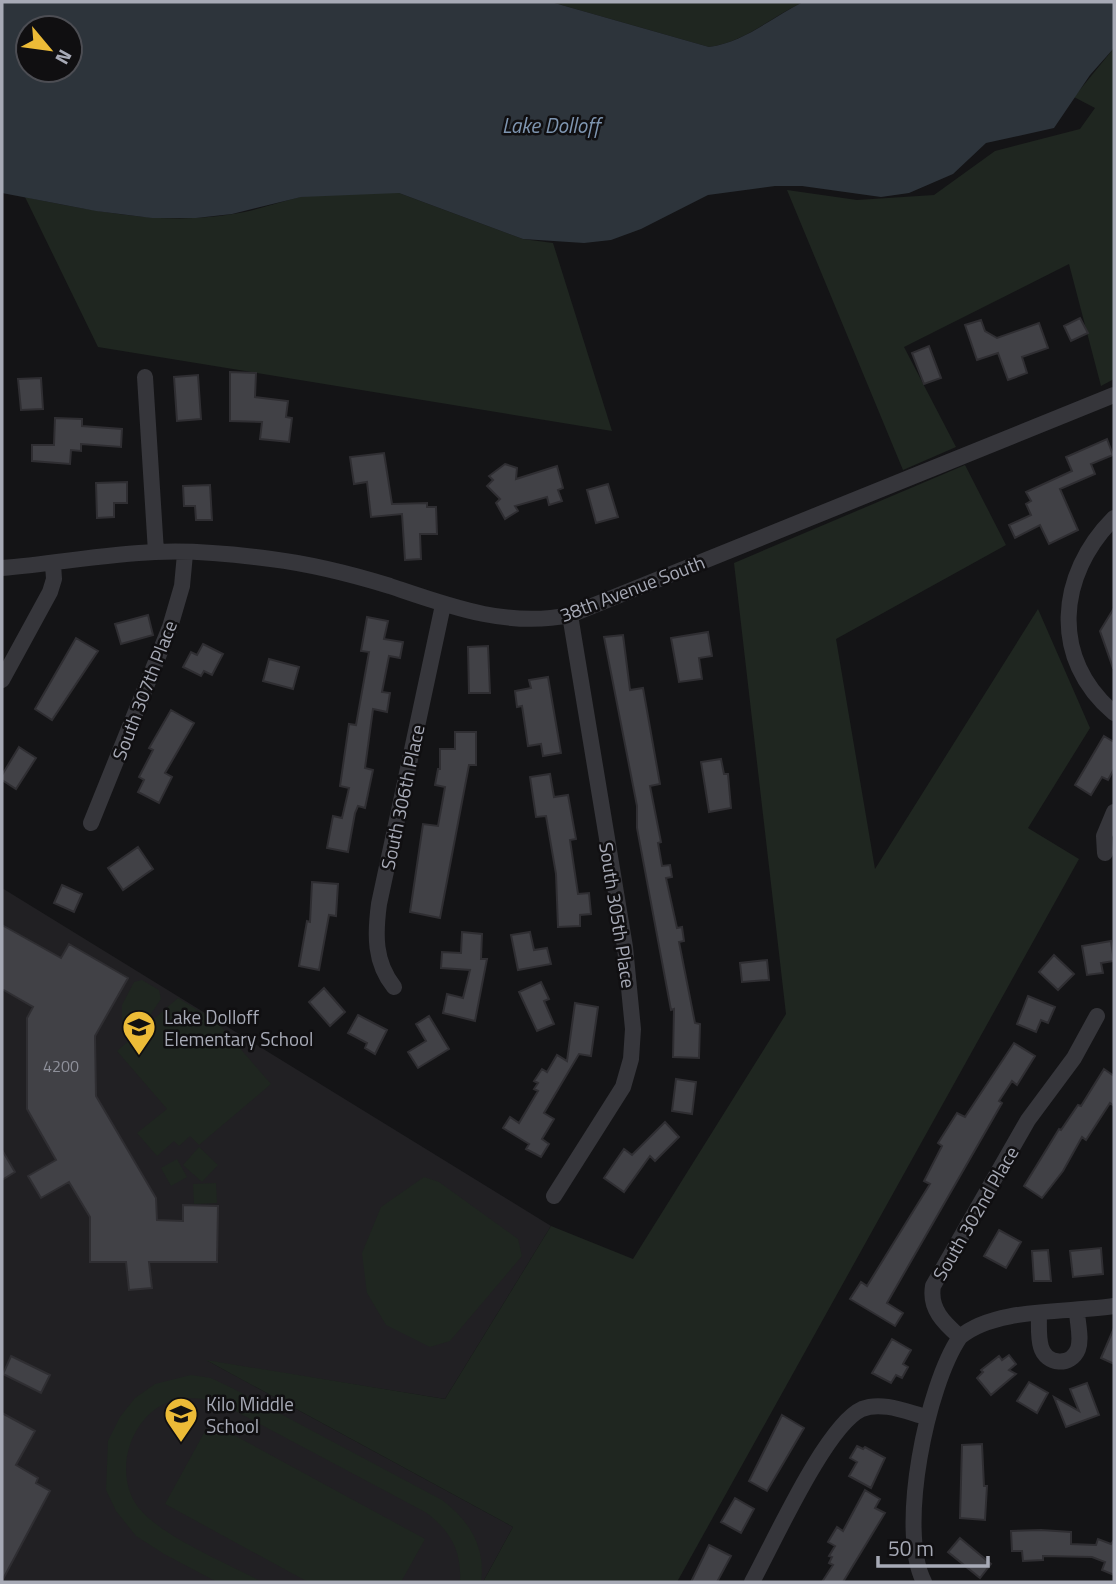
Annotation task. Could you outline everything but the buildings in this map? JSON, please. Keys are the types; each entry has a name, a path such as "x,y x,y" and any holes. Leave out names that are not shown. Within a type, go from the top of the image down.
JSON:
{"street":[{"path":"145,377 156,552"},
{"name":"38th Avenue South","path":"2,568 156,552 270,559 353,575 443,605 521,620 570,615 1114,395"},
{"path":"1114,519 1100,533 1080,569 1066,613 1069,637 1080,669 1101,700 1114,713"},
{"name":"South 307th Place","path":"91,824 170,627 182,586 185,554"},
{"path":"2,680 50,592 54,579 53,564"},
{"name":"South 306th Place","path":"394,987 378,958 376,934 379,904 443,605"},
{"name":"South 305th Place","path":"554,1196 623,1087 631,1059 633,1029 625,947 570,615"},
{"path":"1105,853 1104,836 1114,811"},
{"name":"South 302nd Place","path":"960,1337 937,1312 932,1300 933,1286 1028,1120 1074,1058 1097,1016"},
{"path":"924,1582 914,1546 919,1458 926,1417 950,1354 960,1337 972,1328 992,1320 1110,1306"},
{"path":"1039,1314 1042,1350 1050,1360 1063,1362 1074,1356 1079,1345 1077,1310"},
{"path":"752,1582 826,1446 844,1423 862,1410 872,1407 926,1417"}],"shaded area":[{"path":"551,2 803,2 746,35 709,47"},
{"path":"1114,48 1114,379 1101,386 1069,264 904,347 956,447 903,470 787,190 857,200 934,195 995,151 1080,129 1095,108 1074,97"},
{"path":"399,193 523,239 553,243 612,431 98,347 25,197 102,212 181,218 242,213 307,196"},
{"path":"965,465 1006,545 836,639 875,869 1038,609 1090,728 1028,828 1079,859 677,1582 483,1582 513,1527 206,1360 445,1399 551,1226 633,1259 786,1014 734,563"},
{"name":"Lake Dolloff Elementary School","path":"2,888 551,1226 445,1399 208,1361 513,1527 483,1582 2,1582"},
{"path":"142,980 159,990 161,999 148,1018 129,1024 122,1020 122,1005 134,982"},
{"path":"178,998 217,1022 271,1084 199,1145 190,1136 179,1146 174,1141 157,1156 137,1133 167,1109 117,1051"},
{"path":"199,1147 218,1165 202,1182 183,1165"},
{"path":"177,1159 187,1177 171,1186 161,1168"},
{"path":"424,1177 439,1182 518,1239 522,1256 450,1341 430,1347 386,1325 367,1293 362,1253 381,1207"},
{"path":"216,1183 217,1203 194,1204 193,1184"},
{"path":"191,1375 211,1378 234,1389 442,1500 460,1516 474,1535 481,1557 481,1582 460,1582 459,1561 453,1542 441,1526 425,1512 226,1406 196,1398 178,1399 162,1405 138,1428 127,1460 126,1476 130,1492 148,1518 178,1539 262,1582 217,1582 136,1536 116,1511 106,1490 108,1441 120,1417 135,1398 155,1384"},
{"path":"210,1422 425,1539 401,1582 308,1582 165,1504"}],"water":[{"name":"Lake Dolloff","path":"2,2 551,2 709,47 746,35 803,2 1114,2 1114,48 1090,75 1054,128 986,143 953,174 909,193 881,197 802,186 775,186 708,195 641,229 611,240 584,243 523,239 399,193 301,197 232,214 196,218 152,218 96,211 2,193"}],"place":[{"name":"Lake Dolloff Elementary School","path":"139,1057"},
{"name":"Kilo Middle School","path":"181,1444"}]}
